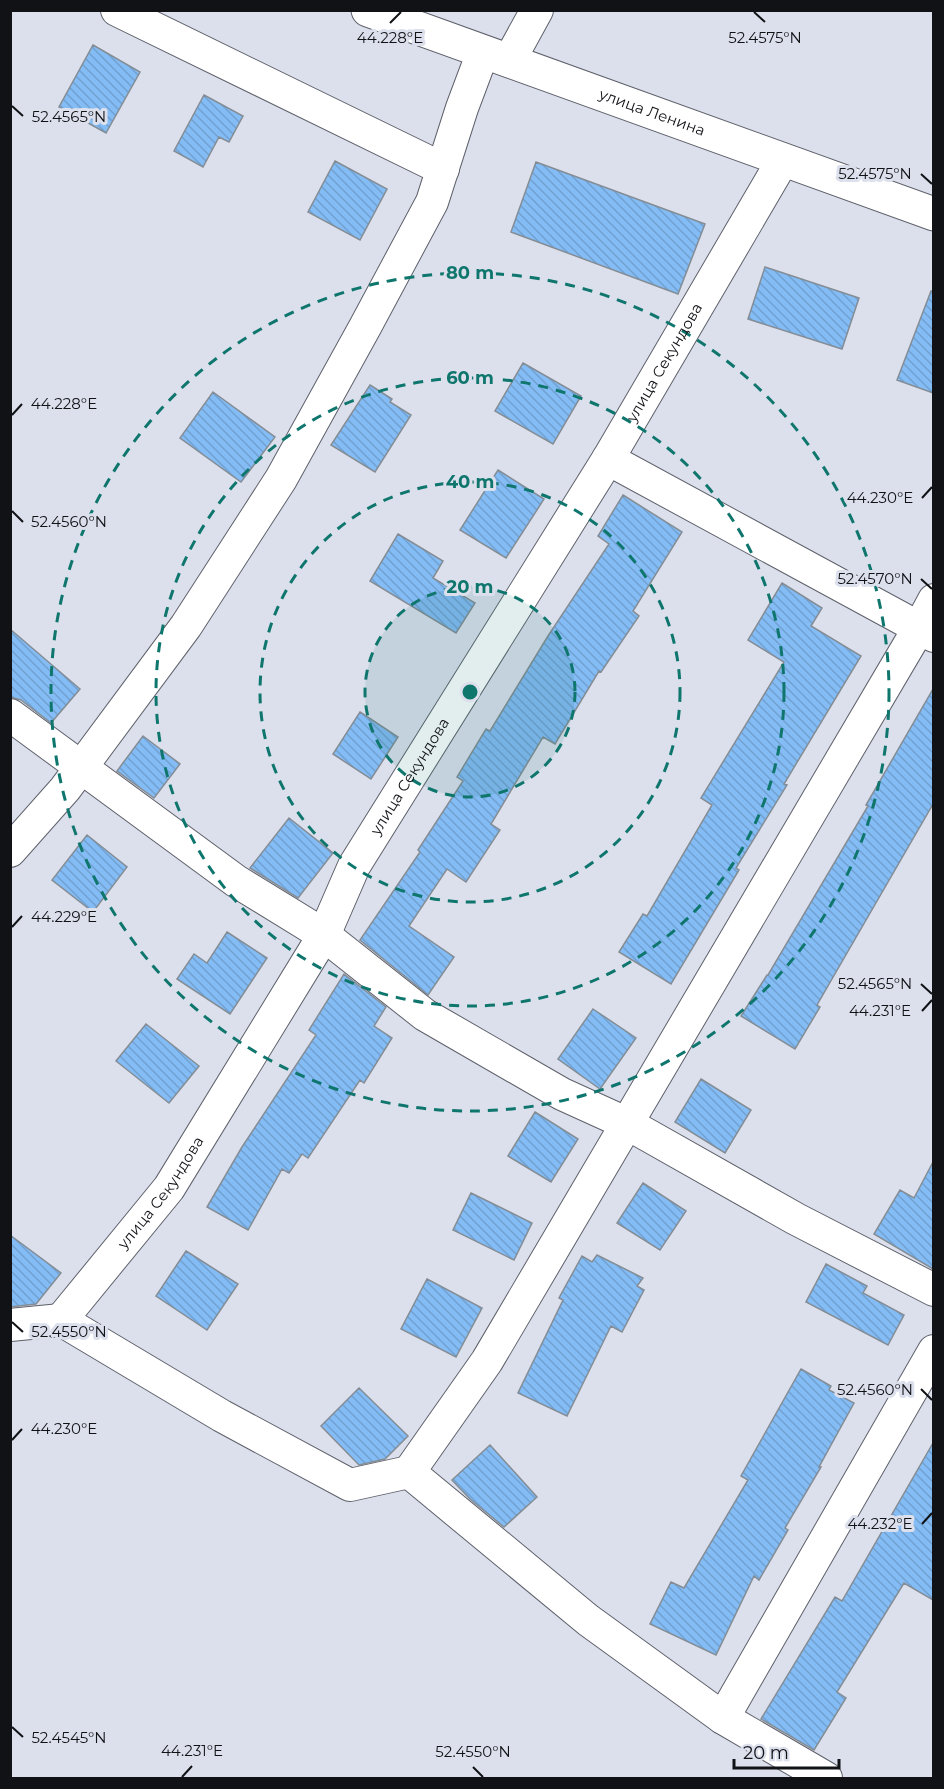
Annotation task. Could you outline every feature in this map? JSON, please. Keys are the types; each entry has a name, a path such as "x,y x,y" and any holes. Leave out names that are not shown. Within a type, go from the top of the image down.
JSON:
{"main road":[{"name":"улица Ленина","path":"369,10 933,214"}],"street":[{"path":"117,10 442,169"},
{"path":"10,851 65,789 186,626 281,479 366,327 432,202 442,169 496,56 537,10"},
{"name":"улица Секундова","path":"61,1320 169,1188 324,935 354,866 608,459 783,160"},
{"path":"608,459 926,632"},
{"path":"10,1325 61,1320 222,1416 350,1485 409,1472 487,1361 926,632 933,600"},
{"path":"10,715 236,881 324,935 425,1015 562,1094 628,1124 796,1219 933,1290"},
{"path":"723,1718 933,1351"},
{"path":"409,1472 588,1620 723,1718 826,1779"}],"building":[{"path":"93,45 140,72 106,133 59,107"},
{"path":"204,95 243,116 229,142 219,137 203,167 174,151"},
{"path":"335,161 387,189 360,240 308,212"},
{"path":"536,162 705,224 678,294 511,232"},
{"path":"765,267 859,298 842,349 748,319"},
{"path":"931,291 933,291 933,393 897,380"},
{"path":"523,363 581,396 553,444 495,411"},
{"path":"370,385 392,399 390,402 411,415 375,472 331,445"},
{"path":"213,392 275,437 241,482 180,438"},
{"path":"498,470 544,499 506,558 460,530"},
{"path":"623,495 682,532 633,611 639,616 601,672 599,671 555,744 543,737 491,824 500,830 466,882 447,869 409,926 454,957 428,995 360,940 420,852 418,850 463,781 457,777 486,729 490,731 548,636 609,544 598,536"},
{"path":"398,534 443,561 433,578 475,603 456,633 370,581"},
{"path":"782,583 822,608 811,626 861,656 784,784 787,785 736,868 739,870 671,984 619,952 643,914 647,916 712,805 701,798 784,662 748,640"},
{"path":"10,629 80,689 51,723 21,700 10,697"},
{"path":"933,689 933,804 817,1005 820,1007 795,1049 741,1016 768,975 868,806 866,805"},
{"path":"360,712 398,737 371,779 333,754"},
{"path":"143,736 180,764 154,798 117,771"},
{"path":"289,818 333,853 298,898 250,868"},
{"path":"87,835 127,867 93,912 52,880"},
{"path":"227,932 267,958 230,1014 177,979 194,954 207,963"},
{"path":"344,974 386,1007 374,1026 392,1038 364,1083 360,1080 308,1158 302,1154 289,1173 282,1169 248,1230 207,1207 242,1147 316,1035 309,1030"},
{"path":"593,1009 636,1038 600,1089 558,1059"},
{"path":"146,1024 199,1066 169,1103 116,1061"},
{"path":"701,1079 751,1110 725,1153 675,1122"},
{"path":"535,1112 578,1139 551,1182 508,1156"},
{"path":"933,1162 933,1269 874,1234 900,1190 914,1198"},
{"path":"643,1183 686,1211 660,1250 617,1223"},
{"path":"471,1193 532,1223 514,1260 453,1230"},
{"path":"10,1235 61,1273 36,1304 10,1307"},
{"path":"186,1251 238,1284 207,1330 156,1296"},
{"path":"597,1255 643,1278 637,1286 644,1290 622,1332 611,1326 567,1416 518,1393 563,1300 559,1298 582,1256 592,1262"},
{"path":"826,1264 867,1286 863,1293 904,1315 888,1345 806,1302"},
{"path":"427,1279 482,1308 456,1357 401,1329"},
{"path":"801,1369 831,1386 829,1390 854,1403 819,1467 821,1467 785,1528 788,1530 759,1580 754,1576 716,1655 650,1624 671,1582 684,1588 748,1480 741,1476"},
{"path":"359,1388 408,1436 385,1459 359,1465 321,1426"},
{"path":"933,1443 933,1600 904,1583 837,1692 846,1698 814,1750 761,1719 835,1597 842,1601"},
{"path":"490,1445 537,1497 504,1527 470,1499 452,1480"}]}
